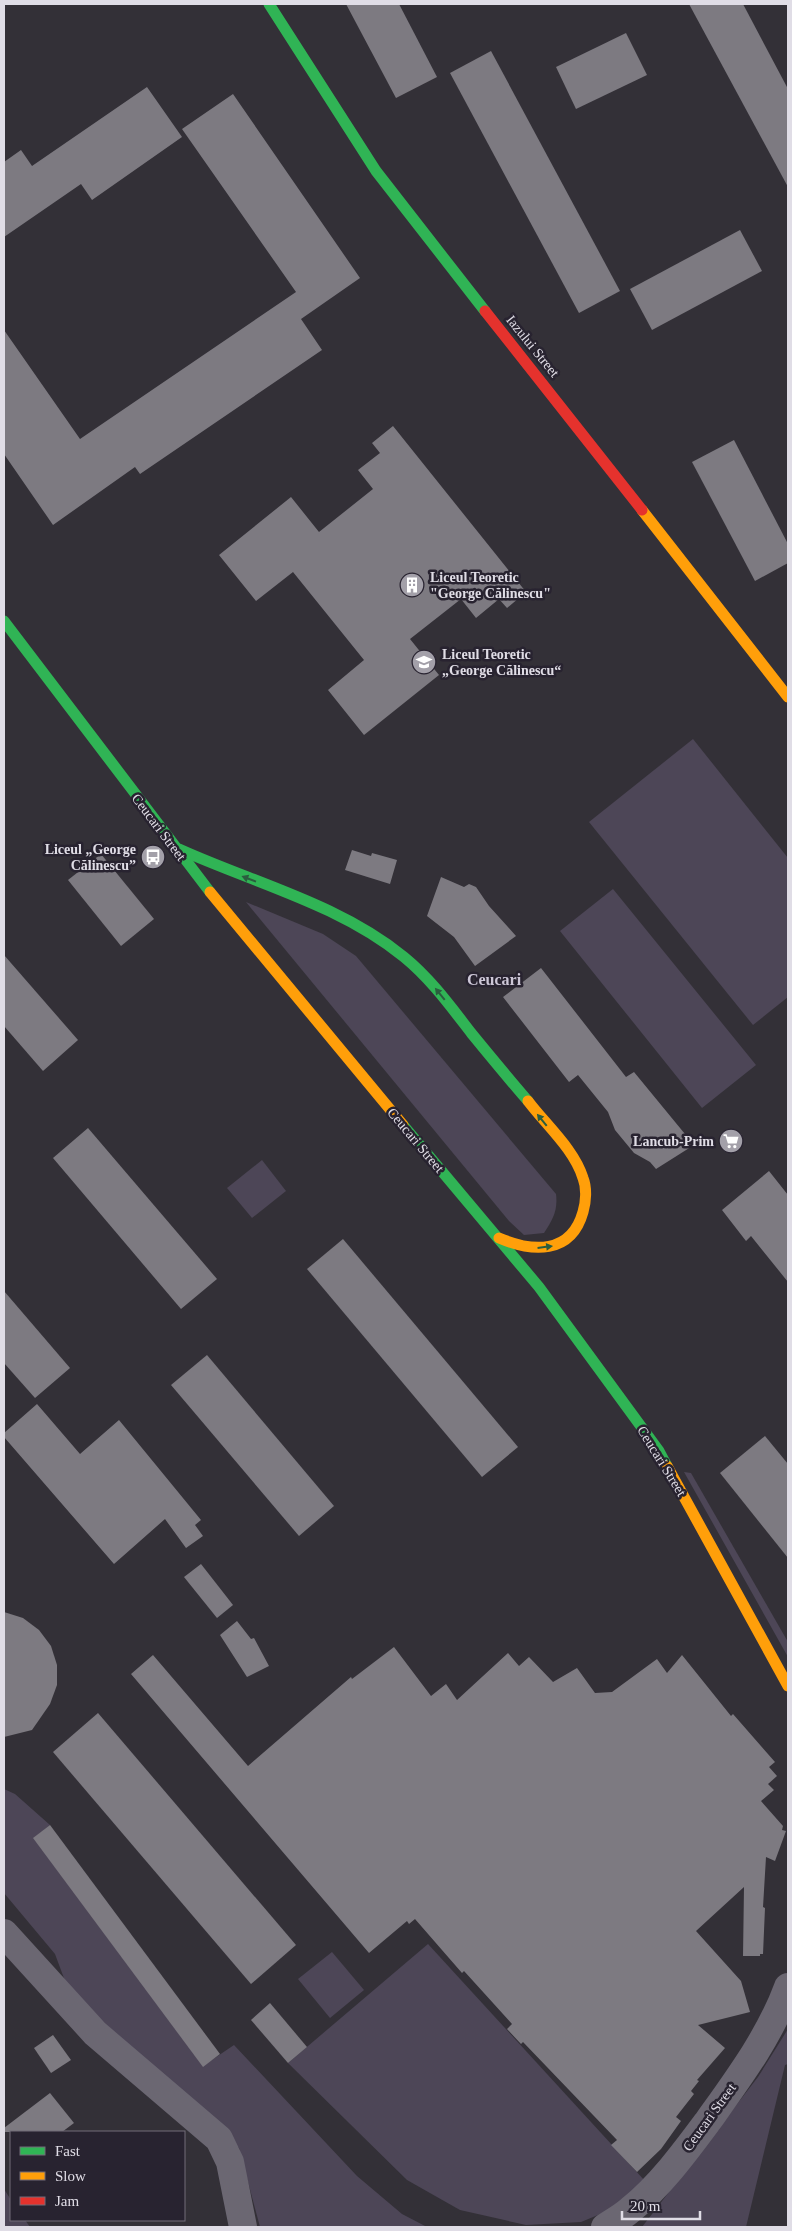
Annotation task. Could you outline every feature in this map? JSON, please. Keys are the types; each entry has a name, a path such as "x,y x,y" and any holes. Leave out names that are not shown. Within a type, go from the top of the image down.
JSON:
{"street":[{"name":"Iazului Street","path":"269,4 376,171 788,697"},
{"name":"Ceucari Street","path":"4,621 173,846 248,941 539,1287 659,1451 788,1686"},
{"path":"173,846 211,864 351,922 394,950 430,982 576,1161 585,1184 586,1205 581,1223 570,1237 554,1246 532,1248 510,1244 499,1238"},
{"path":"4,1933 95,2033 219,2140 230,2162 243,2227"},
{"name":"Ceucari Street","path":"605,2227 630,2210 654,2187 689,2146 758,2047 782,2004 788,1987"}],"shaded area":[{"path":"693,739 788,858 788,997 753,1025 589,822"},
{"path":"613,889 756,1065 702,1108 560,931"},
{"path":"246,902 323,934 356,956 556,1194 554,1214 544,1233 524,1235 509,1221"},
{"path":"262,1160 286,1191 252,1218 227,1188"},
{"path":"684,1472 691,1473 788,1642 788,1657"},
{"path":"4,1789 15,1794 50,1825 34,1838 203,2066 234,2045 357,2176 402,2214 427,2227 260,2227 239,2148 68,1989 55,1954 4,1893"},
{"path":"428,1944 645,2181 615,2208 581,2222 526,2225 460,2210 407,2180 288,2063"},
{"path":"332,1952 364,1990 330,2018 298,1979"},
{"path":"788,2029 788,2064 785,2065 746,2227 642,2227 758,2077"},
{"path":"4,2189 10,2198 10,2221 26,2221 30,2227 4,2227"}],"building":[{"path":"346,4 399,4 437,77 396,98"},
{"path":"689,4 743,4 788,89 788,187"},
{"path":"626,33 647,75 576,109 556,67"},
{"path":"491,51 620,291 579,313 450,73"},
{"path":"147,87 182,137 92,200 81,184 4,237 4,162 21,150 32,166"},
{"path":"233,94 360,278 301,319 322,350 140,474 135,467 53,525 4,454 4,330 80,439 296,292 182,129"},
{"path":"740,230 762,271 652,330 630,289"},
{"name":"Liceul Teoretic \"George Călinescu\"","path":"393,426 526,592 507,608 499,599 476,618 461,599 410,639 439,675 364,735 328,690 364,660 293,572 256,601 219,555 291,497 319,532 373,489 358,470 380,453 372,443"},
{"path":"734,440 788,544 788,563 755,581 692,462"},
{"path":"352,850 371,856 372,853 397,860 390,884 345,870"},
{"path":"101,854 154,919 121,946 68,880"},
{"path":"441,877 464,887 469,884 476,887 489,906 516,936 475,966 454,937 427,916"},
{"path":"4,955 78,1040 43,1071 4,1026"},
{"path":"541,968 626,1077 634,1072 694,1145 656,1169 650,1162 634,1153 615,1130 608,1112 578,1075 569,1082 503,997"},
{"path":"88,1128 217,1279 181,1309 53,1158"},
{"path":"769,1171 788,1195 788,1282 751,1236 746,1241 722,1210"},
{"path":"343,1239 518,1447 482,1477 307,1269"},
{"path":"4,1291 70,1368 35,1398 4,1363"},
{"path":"207,1355 334,1506 299,1536 171,1385"},
{"path":"37,1404 80,1454 119,1420 201,1520 195,1525 203,1536 186,1548 165,1519 114,1564 4,1437 4,1433"},
{"path":"765,1436 788,1464 788,1558 720,1473"},
{"path":"201,1564 233,1605 217,1618 184,1577"},
{"path":"4,1612 23,1618 39,1630 51,1646 57,1665 57,1685 50,1704 32,1730 4,1737"},
{"path":"237,1621 251,1639 254,1638 269,1666 247,1677 220,1635"},
{"path":"394,1647 431,1696 446,1684 457,1700 508,1653 519,1666 529,1657 553,1682 577,1668 595,1693 612,1692 657,1659 667,1673 682,1655 731,1716 733,1714 775,1762 769,1767 777,1776 768,1784 774,1790 761,1801 783,1826 782,1830 786,1831 775,1861 766,1857 763,1954 760,1954 760,1956 743,1956 744,1887 696,1931 741,1981 750,2012 698,2025 725,2048 697,2080 699,2081 691,2091 694,2094 676,2117 681,2121 661,2149 637,2172 611,2145 617,2140 523,2042 521,2044 507,2029 512,2024 464,1971 462,1973 415,1919 409,1924 407,1921 369,1953 131,1674 153,1655 248,1766 351,1677 352,1679"},
{"path":"98,1713 296,1945 251,1984 53,1752"},
{"path":"50,1825 220,2054 203,2067 33,1838"},
{"path":"270,2003 307,2047 288,2063 251,2020"},
{"path":"53,2035 71,2060 51,2073 34,2048"},
{"path":"50,2093 74,2123 63,2131 4,2132 4,2128"}],"traffic: fast":[{"path":"269,4 376,171 485,311"},
{"path":"4,621 210,892"},
{"path":"179,849 324,909 379,939 404,957 432,984 528,1101"},
{"path":"403,1125 539,1287 659,1451 667,1466"}],"traffic: slow":[{"path":"642,510 788,697"},
{"path":"210,892 403,1125"},
{"path":"499,1238 524,1246 537,1247 560,1243 577,1226 584,1208 585,1186 579,1167 566,1147 528,1101"},
{"path":"667,1466 788,1686"}],"traffic: jam":[{"path":"485,311 642,510"}],"place":[{"name":"Liceul Teoretic \"George Călinescu\"","path":"412,585"},
{"name":"Liceul Teoretic „George Călinescu“","path":"424,662"},
{"name":"Liceul „George Călinescu”","path":"153,857"},
{"name":"Lancub-Prim","path":"731,1141"}],"district":[{"name":"Ceucari","path":"494,979"}]}
